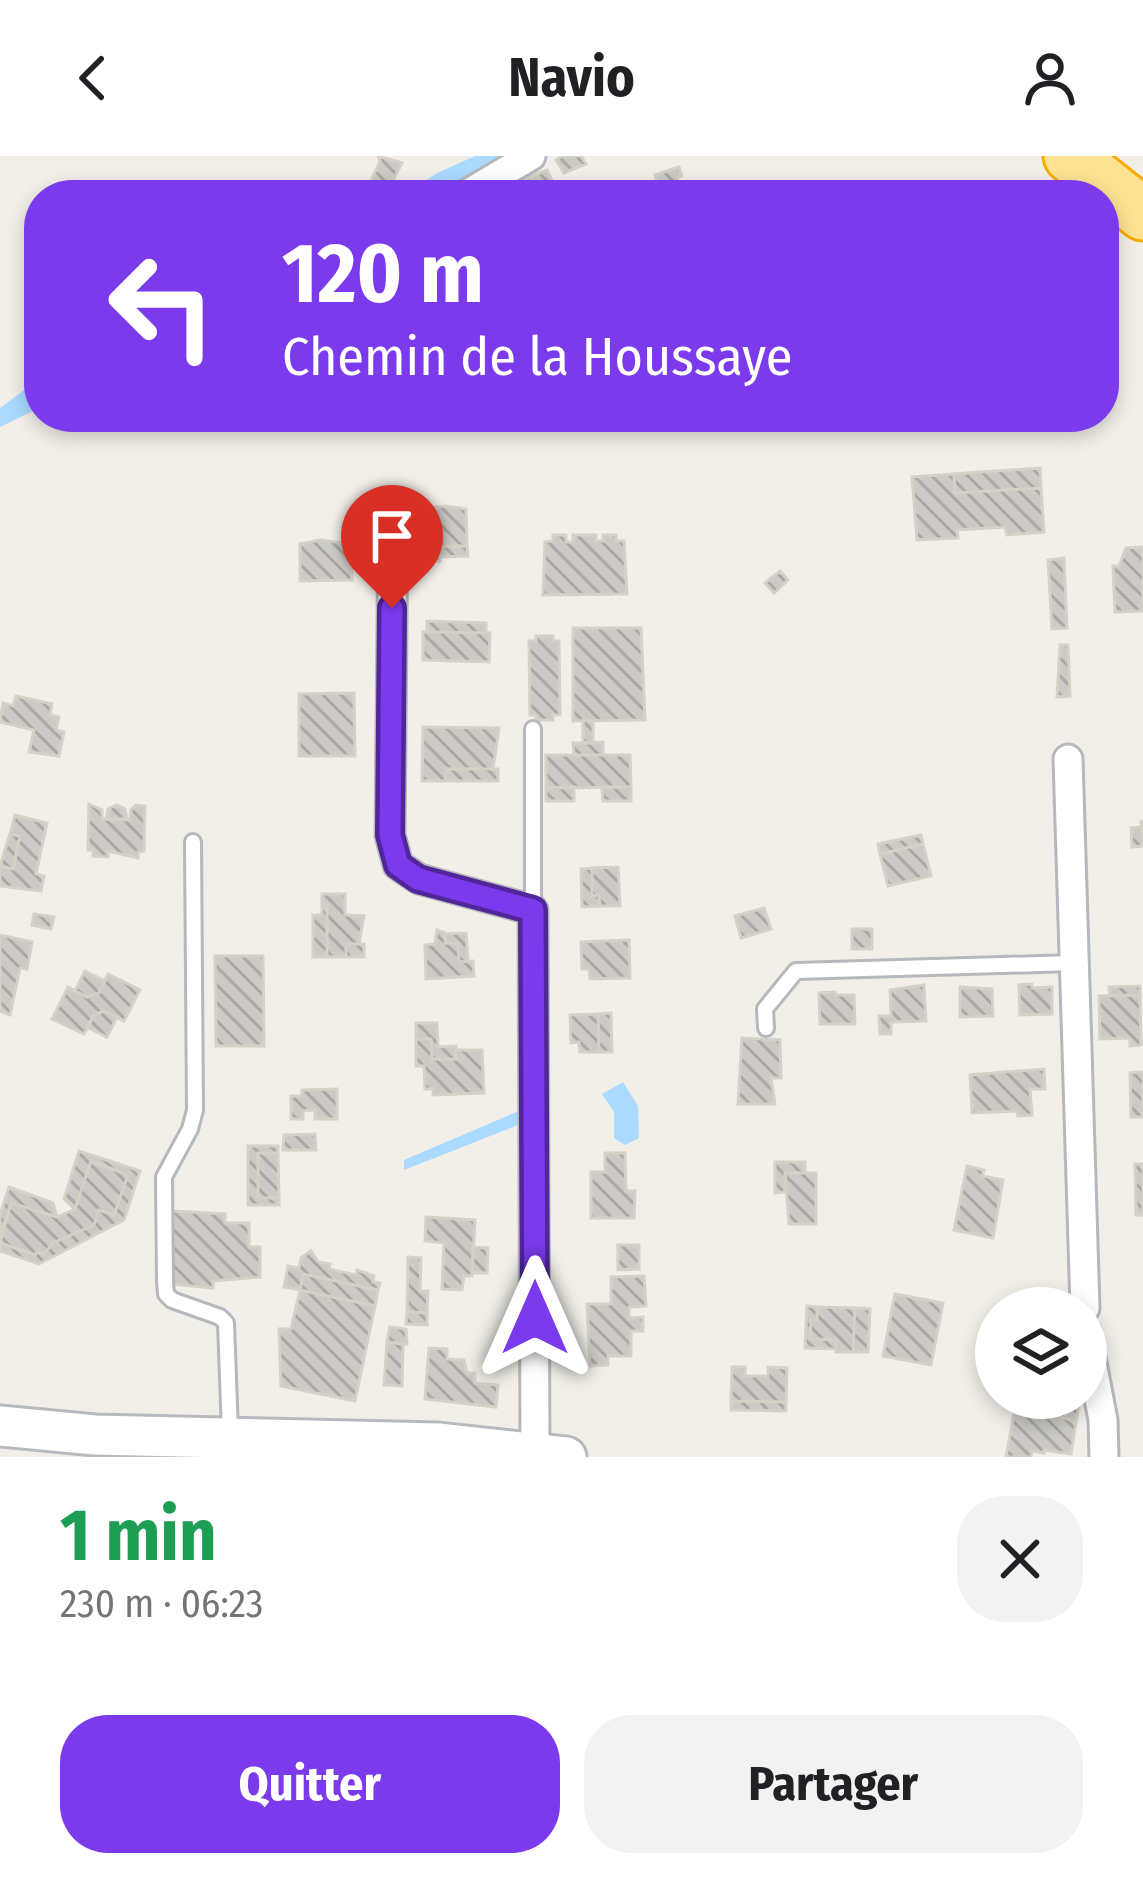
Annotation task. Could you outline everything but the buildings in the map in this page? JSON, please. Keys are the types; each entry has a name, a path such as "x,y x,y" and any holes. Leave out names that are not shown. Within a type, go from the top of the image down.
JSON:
{"highway":[{"path":"1070,156 1100,180"},
{"path":"1116,156 1143,178"},
{"path":"1119,195 1143,214"}],"street":[{"path":"490,180 531,156"},
{"path":"0,1426 94,1435 231,1438 287,1449 438,1443 551,1455 533,910 418,879 398,865 390,835 393,517"},
{"path":"1068,760 1084,1287"},
{"path":"1103,1419 1104,1457"}],"lane":[{"path":"533,729 533,910"},
{"path":"193,842 194,1110 190,1130 164,1177 165,1281 172,1300 226,1323 231,1438"},
{"path":"766,1028 765,1009 796,971 1074,963"}],"water":[{"path":"475,156 519,156 475,180 426,180"},
{"path":"24,390 24,415 0,427 0,408"},
{"path":"623,1082 638,1106 639,1138 625,1145 614,1138 614,1112 602,1094"},
{"path":"521,1110 521,1124 404,1170 404,1160"}],"route":[{"path":"392,608 390,835 398,865 418,879 533,910 535,1318"}]}
